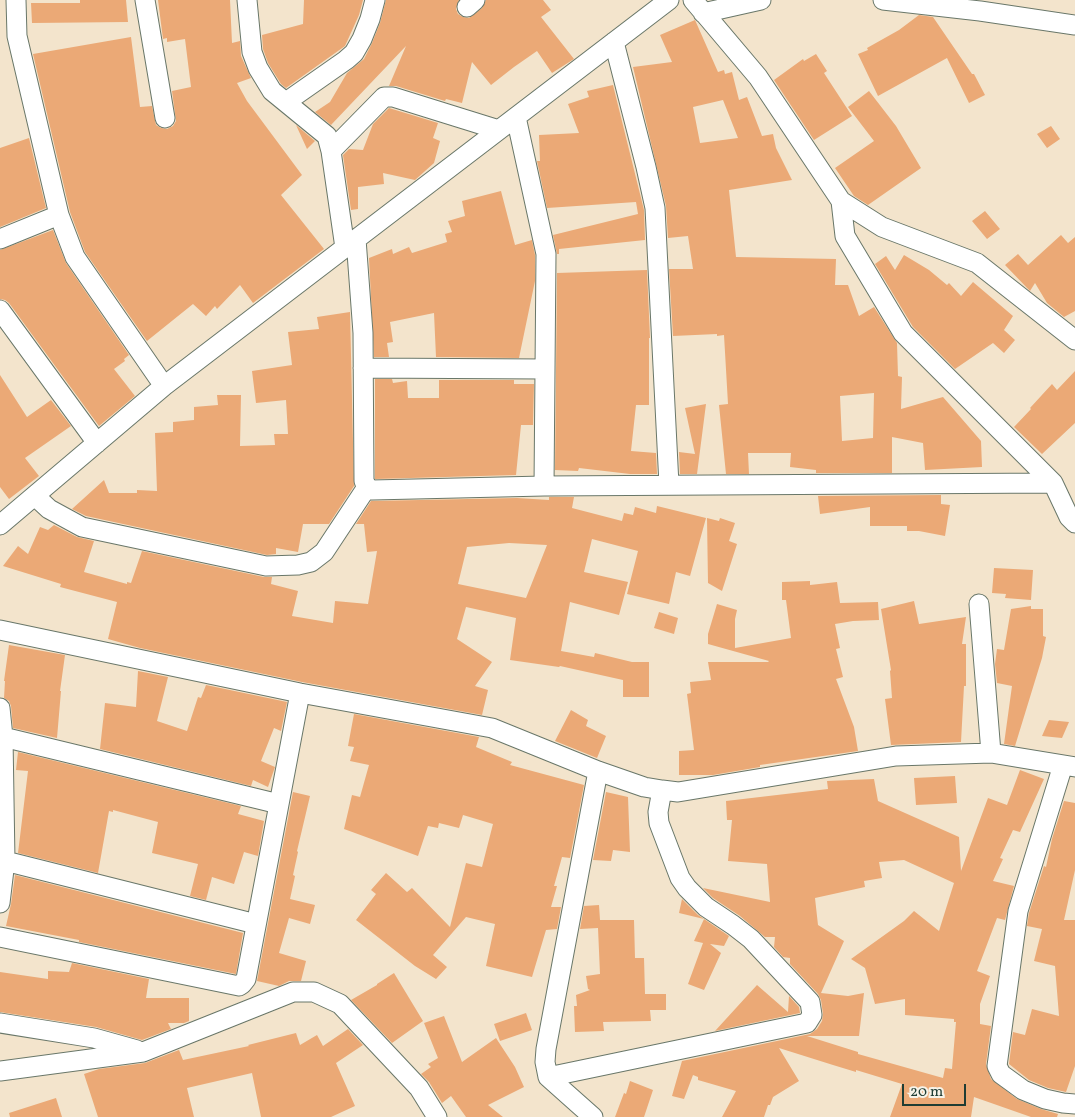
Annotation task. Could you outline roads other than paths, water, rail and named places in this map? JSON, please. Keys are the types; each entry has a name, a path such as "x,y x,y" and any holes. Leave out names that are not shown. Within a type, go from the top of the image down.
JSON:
{"street":[{"path":"16,0 16,36 59,215 75,257 164,386"},
{"path":"145,0 165,118"},
{"path":"247,0 252,52 258,68 272,91 327,136 332,151 350,244 363,333 364,481 367,487 372,490 544,486 1053,483"},
{"path":"286,102 354,53 365,32 375,0"},
{"path":"3,516 35,496 164,386 670,0"},
{"path":"698,6 761,0"},
{"path":"883,0 980,10 1075,25"},
{"path":"698,6 727,38 758,78 841,201 882,227 977,263 1075,340"},
{"path":"614,42 644,157 655,208 669,485"},
{"path":"332,151 384,97 393,96 499,130"},
{"path":"516,117 546,254 544,486"},
{"path":"841,201 845,236 903,333 1053,483 1069,517 1075,523"},
{"path":"0,240 59,215"},
{"path":"0,310 97,443"},
{"path":"363,368 544,369"},
{"path":"35,496 49,510 82,527 266,566 290,566 311,562 324,552 367,487"},
{"path":"980,604 991,753"},
{"path":"0,630 300,693 492,728 598,771 644,787 662,790 678,792 896,756 991,753 1069,766 1018,911 997,1066 1001,1074 1023,1090 1063,1104 1075,1104"},
{"path":"0,937 239,986 242,984 246,979 300,693"},
{"path":"0,708 3,736 6,861 0,903"},
{"path":"3,736 279,804"},
{"path":"593,1117 548,1077 545,1062 598,771"},
{"path":"548,1077 807,1023 812,1015 810,1002 757,946 733,925 706,907 680,878 659,823 658,812 662,790"},
{"path":"6,861 256,924"},
{"path":"0,1071 143,1052 293,992 314,992 340,1004 414,1082 437,1117"},
{"path":"0,1023 94,1038 143,1052"}]}
